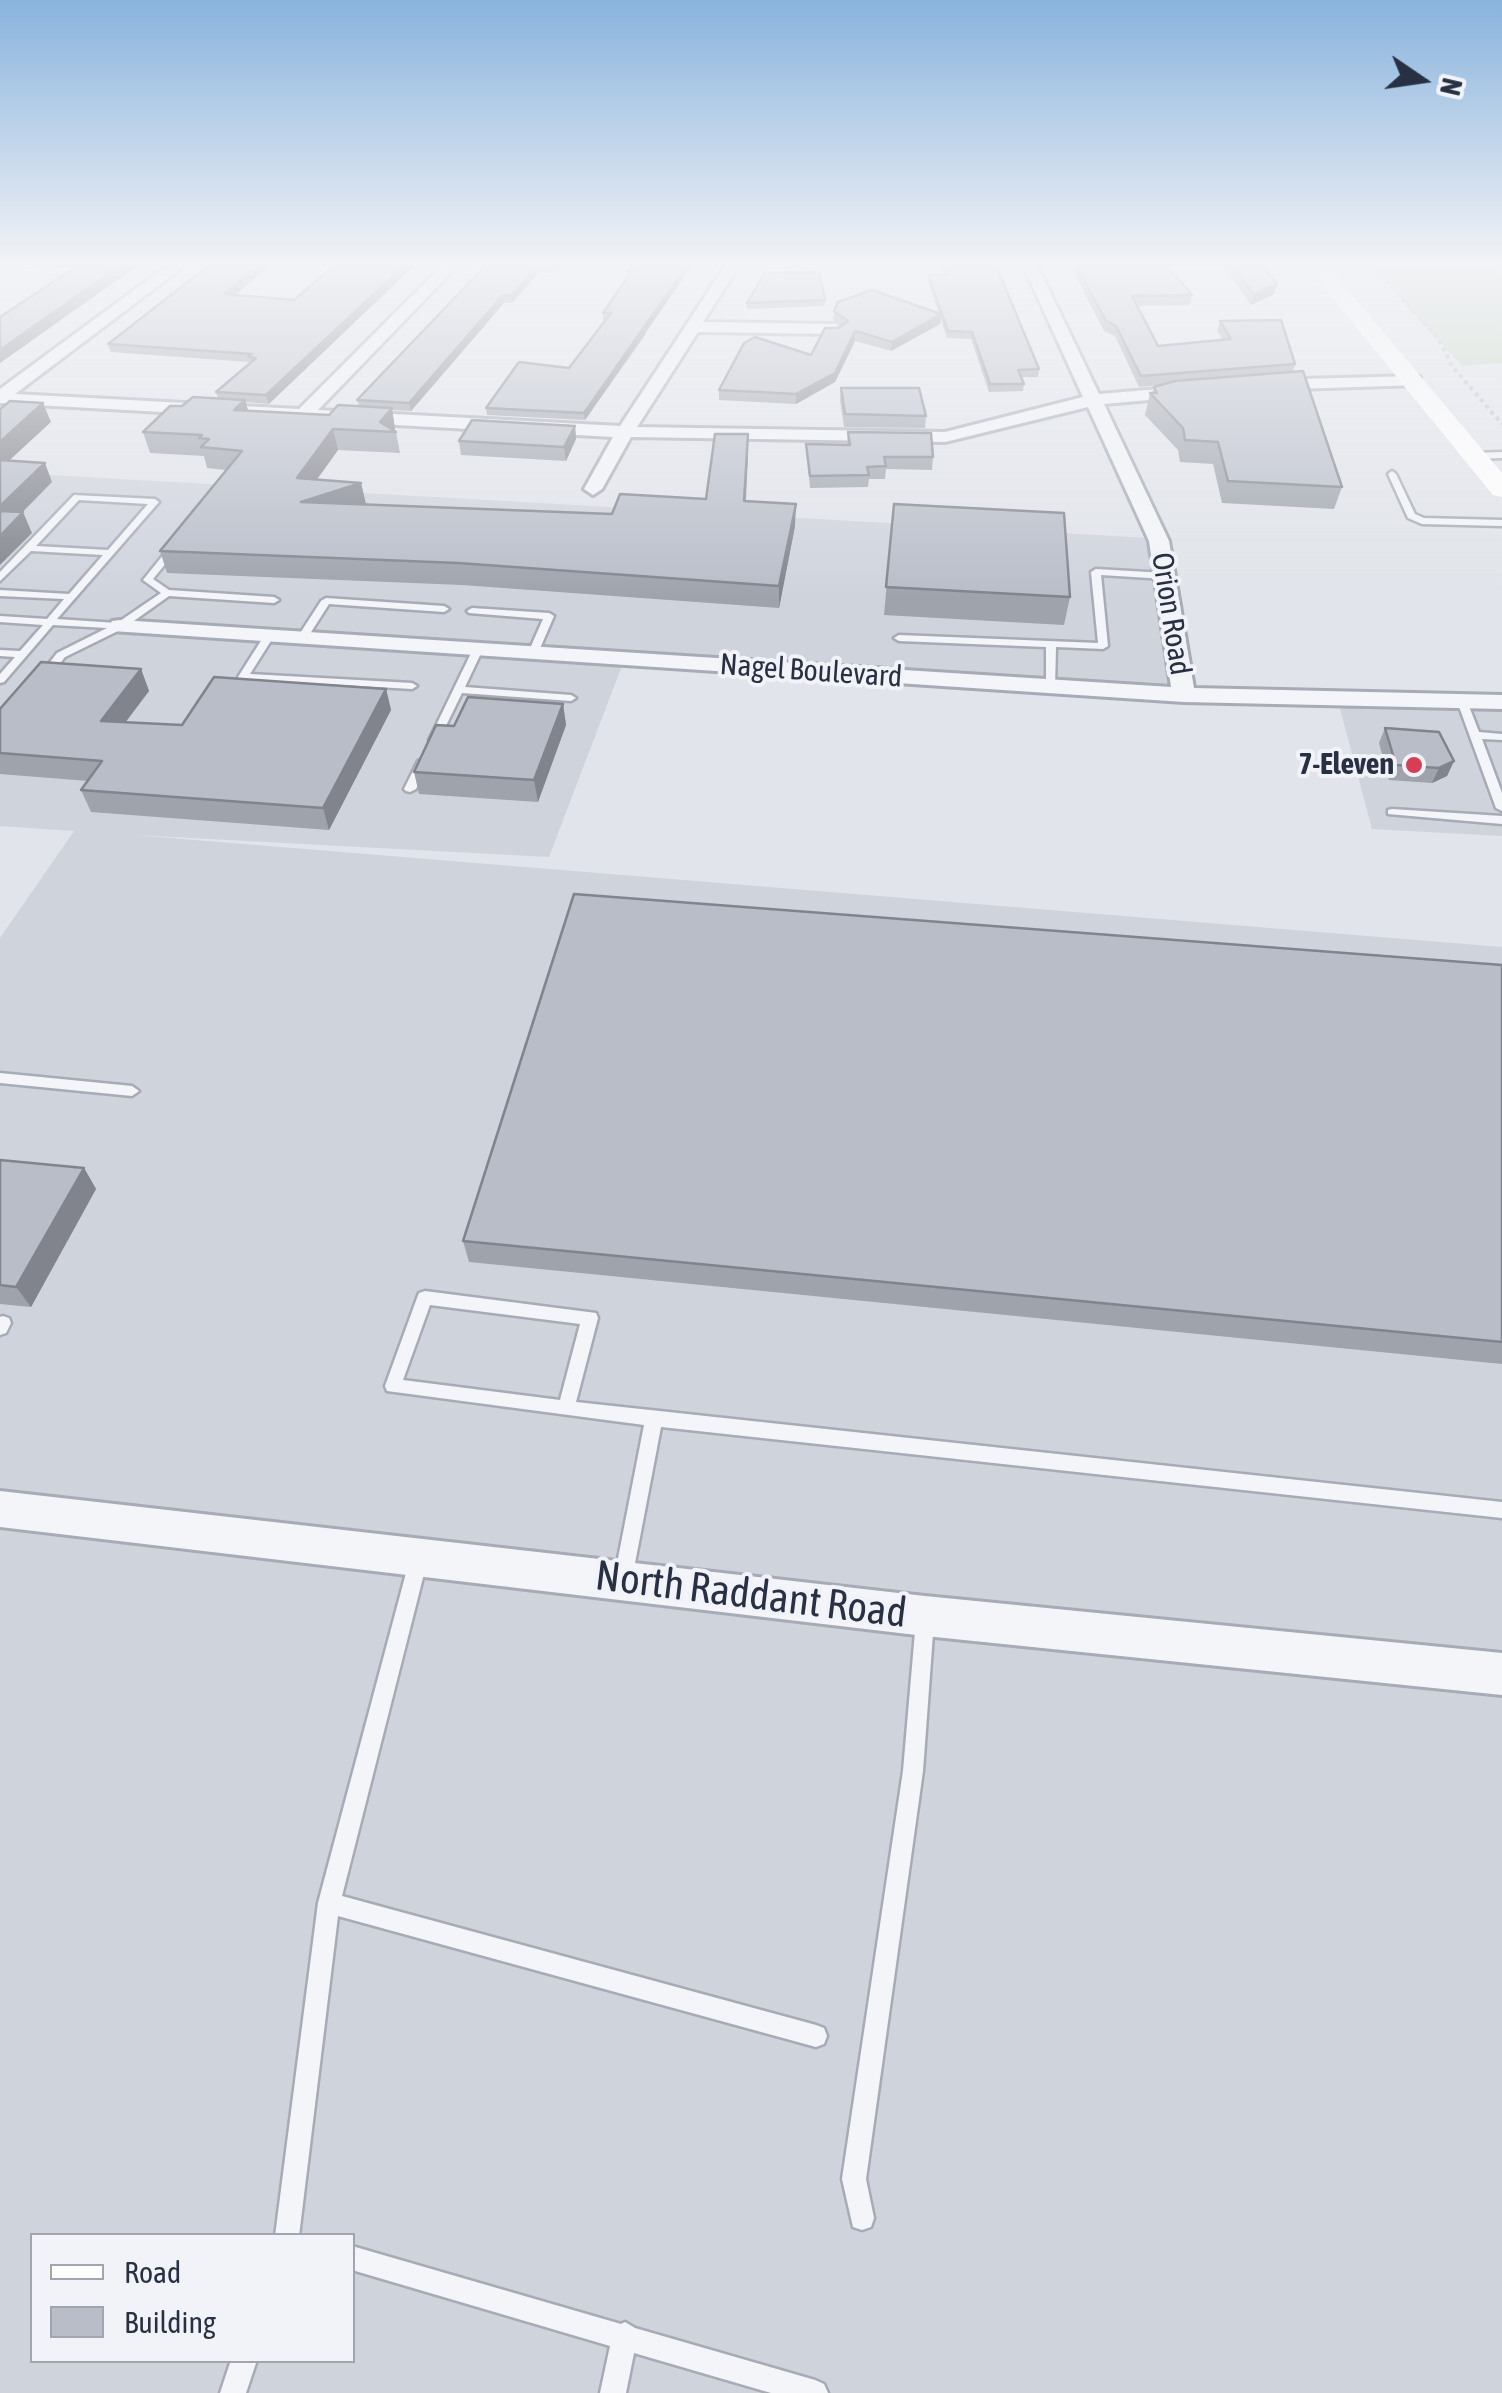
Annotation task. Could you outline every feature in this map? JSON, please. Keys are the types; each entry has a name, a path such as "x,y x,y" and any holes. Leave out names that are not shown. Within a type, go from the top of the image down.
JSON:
{"main road":[{"path":"1409,375 1502,489"}],"street":[{"path":"0,398 31,375"},
{"path":"305,413 343,375"},
{"path":"593,489 663,375"},
{"name":"Orion Road","path":"1082,375 1159,541 1184,694"},
{"path":"0,398 625,432 945,437 1094,400 1230,388 1414,381"},
{"name":"Nagel Boulevard","path":"120,626 1184,694 1502,702"},
{"name":"North Raddant Road","path":"0,1509 623,1578 925,1616 1502,1674"}],"lane":[{"path":"1474,456 1502,455"},
{"path":"1392,474 1411,516 1422,521 1502,522"},
{"path":"0,578 77,497 155,502 0,680"},
{"path":"181,539 148,580 166,593 274,600"},
{"path":"28,548 110,553"},
{"path":"899,638 1103,646 1096,572 1165,576"},
{"path":"0,593 72,597"},
{"path":"37,685 61,655 120,626 166,593"},
{"path":"302,638 326,601 444,609"},
{"path":"472,611 549,616 533,653"},
{"path":"0,618 120,626"},
{"path":"269,636 244,677 412,686"},
{"path":"1051,686 1052,646"},
{"path":"410,789 478,649"},
{"path":"0,653 22,654"},
{"path":"458,690 571,698"},
{"path":"1462,701 1502,808"},
{"path":"1475,735 1502,737"},
{"path":"1392,812 1502,820"},
{"path":"0,1078 132,1091"},
{"path":"566,1408 590,1318 424,1298 393,1386 566,1408 654,1419 1502,1510"},
{"path":"623,1578 654,1419"},
{"path":"287,2233 329,1903 419,1558"},
{"path":"862,2218 854,2179 913,1771 925,1616"},
{"path":"329,1903 816,2036"},
{"path":"355,2259 815,2393"},
{"path":"613,2393 625,2335"},
{"path":"232,2393 243,2363"}],"path":[{"path":"1459,375 1502,424"}],"shaded area":[{"path":"0,472 1149,538 1172,689 628,650 549,857 134,835 1502,947 1502,2393 0,2393 0,938 74,831 0,826"},
{"path":"1338,701 1502,705 1502,836 1372,829"}],"building":[{"path":"236,375 288,375 266,395 216,392"},
{"path":"381,375 434,375 409,403 357,400"},
{"path":"510,375 611,375 584,413 486,408"},
{"path":"727,375 832,375 796,394 719,390"},
{"path":"987,375 1020,375 1024,384 990,384"},
{"path":"1304,375 1342,487 1228,481 1218,442 1185,440 1183,428 1150,393 1157,393 1154,387 1175,381"},
{"path":"841,388 919,388 926,416 845,414"},
{"path":"193,397 245,400 234,410 329,415 338,405 392,408 380,422 396,432 333,429 297,478 361,483 301,502 612,514 620,494 706,499 715,434 748,434 744,501 796,504 779,586 458,563 160,551 242,451 201,447 209,439 199,438 202,435 143,432 170,406 182,406"},
{"path":"10,401 43,403 0,442 0,409"},
{"path":"472,420 575,426 564,447 459,441"},
{"path":"848,432 931,433 933,457 884,457 886,466 867,467 869,475 810,476 806,444 850,445"},
{"path":"0,460 45,463 0,506"},
{"path":"894,504 1064,513 1070,597 886,587"},
{"path":"0,511 23,512 0,536"},
{"path":"41,662 141,669 101,721 182,725 214,677 386,689 323,808 81,790 102,761 0,753 0,709"},
{"path":"468,697 563,704 534,780 414,772 436,725 454,726"},
{"path":"1385,728 1439,732 1454,761 1439,768 1396,765"},
{"path":"574,894 1502,965 1502,1342 463,1241"},
{"path":"0,1160 84,1168 16,1287 0,1285"}],"place":[{"name":"7-Eleven","path":"1414,765"}]}
